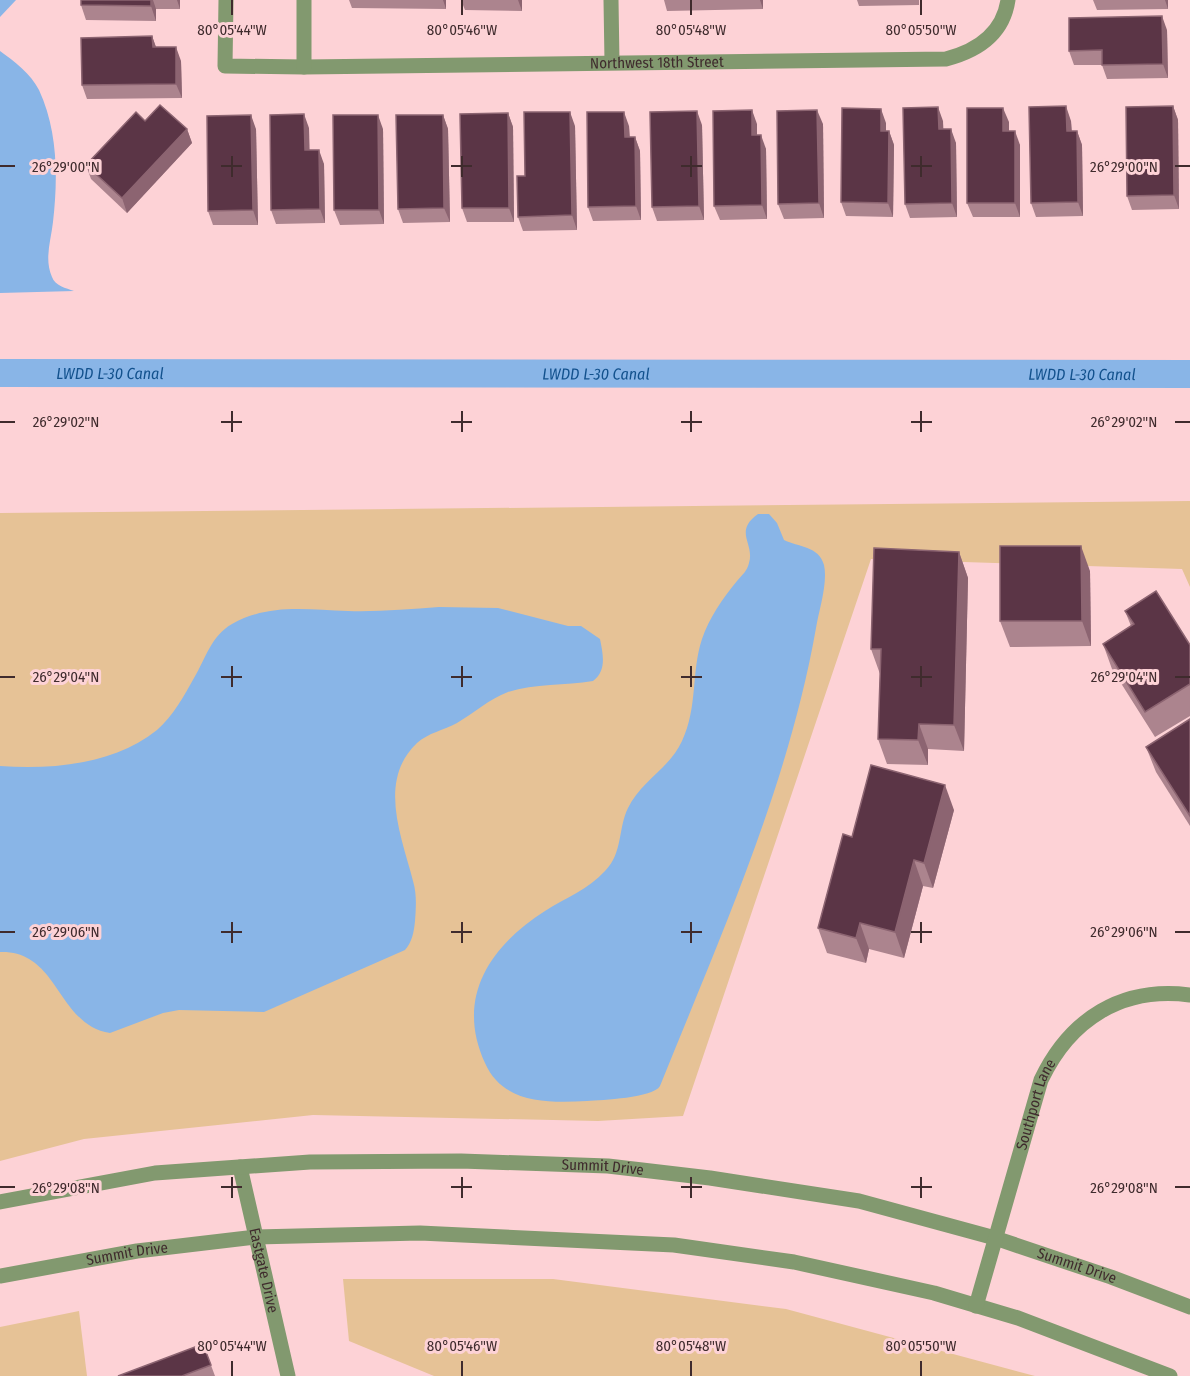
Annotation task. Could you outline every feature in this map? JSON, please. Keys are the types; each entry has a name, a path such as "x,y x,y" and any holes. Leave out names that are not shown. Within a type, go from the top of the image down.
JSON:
{"street":[{"name":"Northwest 18th Street","path":"226,0 225,66 304,67 946,59 975,48 999,27 1008,0"},
{"path":"304,0 304,67"},
{"path":"611,0 612,62"},
{"name":"Southport Lane","path":"976,1306 1041,1080 1064,1041 1098,1012 1117,1003 1153,994 1190,994"},
{"name":"Summit Drive","path":"0,1202 155,1173 310,1162 449,1161 608,1166 710,1178 859,1201 995,1238 1111,1277 1190,1308"},
{"name":"Eastgate Drive","path":"240,1167 288,1376"},
{"name":"Summit Drive","path":"0,1275 136,1251 256,1237 420,1233 674,1245 794,1262 976,1306 1018,1318 1170,1376"}],"shaded area":[{"path":"1190,501 1190,587 1182,569 871,559 683,1116 598,1121 313,1115 84,1139 0,1161 0,513"},
{"path":"343,1279 553,1279 786,1309 1035,1376 434,1376 349,1341"},
{"path":"79,1311 87,1376 0,1376 0,1327"}],"water":[{"path":"0,0 16,0 0,17"},
{"path":"0,51 32,79 39,90 50,122 56,172 55,205 48,263 56,283 74,291 0,293"},
{"path":"758,514 769,514 777,523 784,540 818,554 825,572 823,596 804,687 770,804 728,918 660,1086 638,1096 587,1101 542,1101 515,1094 503,1087 493,1076 485,1063 477,1039 474,1017 476,996 483,976 494,957 508,940 525,925 592,883 611,864 618,848 628,808 640,790 677,751 682,741 690,715 696,664 702,639 717,608 747,568 750,556 746,538 747,526"},
{"path":"439,607 498,608 568,626 581,626 600,639 603,662 600,672 593,681 529,687 501,695 457,723 421,740 405,758 398,774 395,792 396,810 416,901 413,933 405,950 264,1012 179,1010 163,1013 110,1033 92,1027 79,1017 35,963 19,955 0,952 0,766 41,767 82,762 122,751 140,741 157,730 173,712 219,635 232,624 246,617 289,609 371,611"}],"building":[{"path":"81,0 151,0 151,6 81,5"},
{"path":"1162,16 1163,64 1102,65 1102,50 1069,51 1069,18"},
{"path":"152,36 153,47 176,47 176,84 82,85 81,38"},
{"path":"160,105 187,129 122,198 86,165 136,112 145,121"},
{"path":"1066,106 1067,131 1077,131 1078,202 1031,203 1029,107"},
{"path":"1173,106 1174,195 1127,196 1126,107"},
{"path":"938,107 939,129 951,129 952,203 905,204 903,108"},
{"path":"842,108 881,109 881,131 889,131 888,203 841,202"},
{"path":"967,108 1003,108 1003,131 1015,131 1015,203 967,203"},
{"path":"752,110 752,135 761,135 762,205 714,206 713,111"},
{"path":"817,110 819,203 778,204 777,111"},
{"path":"697,111 699,206 652,207 650,112"},
{"path":"524,112 570,112 572,215 518,217 517,176 525,176"},
{"path":"587,112 624,112 625,137 635,137 636,206 588,207"},
{"path":"508,113 509,208 462,208 460,114"},
{"path":"304,114 305,150 319,150 320,209 271,210 270,115"},
{"path":"251,115 253,210 208,211 207,116"},
{"path":"333,115 378,115 379,210 334,210"},
{"path":"396,115 443,115 444,208 398,209"},
{"path":"1000,546 1081,546 1082,621 1000,621"},
{"path":"874,548 959,552 954,725 919,724 918,740 878,739 881,649 871,649"},
{"path":"1156,591 1190,645 1190,684 1145,712 1103,644 1134,624 1125,611"},
{"path":"1190,719 1190,816 1146,747"},
{"path":"871,765 945,785 924,863 914,860 895,932 860,923 856,938 818,928 843,834 852,837"},
{"path":"203,1344 211,1365 182,1376 118,1376"}],"waterway":[{"name":"LWDD L-30 Canal","path":"0,373 1190,374"}]}
